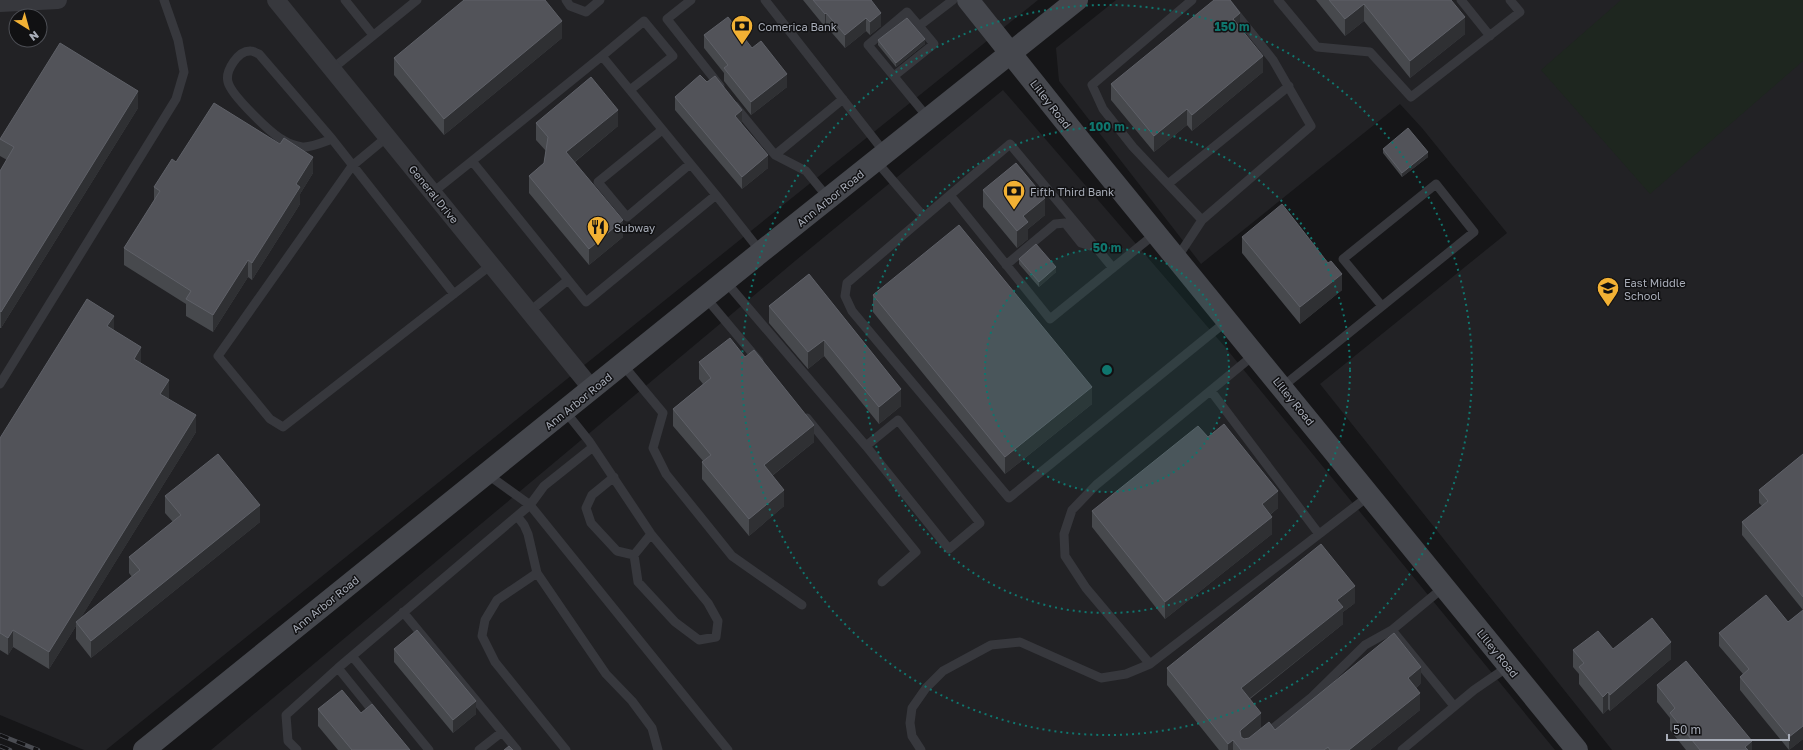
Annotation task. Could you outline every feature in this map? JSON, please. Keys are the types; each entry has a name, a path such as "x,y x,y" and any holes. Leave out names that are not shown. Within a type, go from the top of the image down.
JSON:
{"main road":[{"name":"Lilley Road","path":"968,0 1083,144 1509,666 1574,749"},
{"name":"Ann Arbor Road","path":"144,750 726,282 761,252 1077,0"}],"street":[{"path":"0,3 58,0"},
{"name":"General Drive","path":"276,0 592,389"}],"lane":[{"path":"0,384 176,99 184,72 178,40 164,0"},
{"path":"345,0 373,36"},
{"path":"332,69 373,36 405,4 417,0"},
{"path":"566,0 570,6 586,12 600,0"},
{"path":"691,0 667,20 774,155 806,170 829,199"},
{"path":"765,0 843,99 881,157 924,217"},
{"path":"919,26 953,0"},
{"path":"1192,0 1092,85 1103,109 1133,147 1202,220"},
{"path":"1177,258 1202,220 1312,126 1273,60 1225,0"},
{"path":"1278,0 1316,48 1370,52 1412,97 1520,12 1510,0"},
{"path":"1461,0 1490,36"},
{"path":"894,76 934,44 907,12 868,44 894,76 929,118"},
{"path":"432,193 644,21 673,56 630,90"},
{"path":"332,139 304,147 285,141 267,128 236,95 228,82 228,71 236,60 245,51 252,50 259,54 332,139 454,294"},
{"path":"602,56 761,252"},
{"path":"1168,184 1289,86"},
{"path":"774,155 843,99"},
{"path":"662,130 598,182 627,217 690,164"},
{"path":"387,137 352,166 218,356 270,418 283,428 491,265"},
{"path":"1113,268 1010,144 847,283 845,296 852,312 1009,498 1228,320"},
{"path":"472,161 586,302 716,195"},
{"path":"1282,387 1474,232 1436,184 1343,259 1382,306"},
{"path":"950,196 1050,319 1156,233"},
{"path":"1006,265 1055,224 1065,223 1081,243 1097,248"},
{"path":"529,312 568,280"},
{"path":"726,282 866,446 949,549 980,523 898,420 866,446"},
{"path":"706,298 765,368"},
{"path":"1150,664 1086,588 1064,556 1064,534 1072,510 1096,486 1255,354"},
{"path":"622,365 663,413 653,448 666,474 732,556 802,605"},
{"path":"1211,391 1319,534"},
{"path":"799,408 916,552 882,582"},
{"path":"565,411 593,447 651,534 708,602 718,621 716,638 699,640 675,622 638,582 634,555 651,534"},
{"path":"296,750 288,741 286,715 403,612 530,505 544,486 593,447"},
{"path":"487,474 530,505 728,750"},
{"path":"614,478 592,495 586,508 591,523 616,551 634,555"},
{"path":"921,750 912,736 910,723 912,708 926,688 943,671 991,645 1020,642 1101,678 1126,674 1150,664 1370,495"},
{"path":"517,516 524,525 528,534 537,573 606,674 632,701 652,728 658,750"},
{"path":"537,573 497,600 485,620 482,636 495,662 566,750"},
{"path":"1246,750 1312,697 1365,645 1392,630 1444,587"},
{"path":"403,612 517,750"},
{"path":"1392,630 1454,706"},
{"path":"352,656 429,750"},
{"path":"1402,750 1454,706 1509,666"},
{"path":"338,668 381,721"},
{"path":"479,750 502,732"}],"shaded area":[{"path":"0,0 1038,0 106,750 84,750 0,715"},
{"name":"East Middle School","path":"1116,0 1803,0 1803,750 1612,750 1320,384 1507,233 1422,128 1400,104 1201,264 1059,81 1056,48"},
{"path":"1621,0 1803,0 1803,61 1650,194 1541,70"},
{"path":"1003,90 1225,347 1555,750 211,750 795,261"}],"building":[{"path":"464,0 545,0 562,21 444,119 394,58"},
{"path":"813,0 871,0 881,13 870,22 866,18 845,35"},
{"path":"1214,0 1230,0 1240,13 1233,19 1263,56 1192,115 1187,109 1154,136 1111,84"},
{"path":"1329,0 1451,0 1465,17 1410,61 1364,4 1345,19"},
{"path":"728,17 752,48 761,41 787,74 751,102 724,68 728,65 704,35"},
{"path":"907,18 925,39 896,63 878,40"},
{"path":"60,43 138,91 1,312 0,171 14,147 0,139"},
{"path":"700,75 707,82 715,76 742,110 735,116 768,155 742,177 675,97"},
{"path":"591,77 618,110 566,152 623,220 589,249 529,176 544,163 548,137 536,123"},
{"path":"214,103 280,144 284,138 313,157 296,184 300,187 252,263 248,260 213,315 186,299 191,291 124,248 160,191 154,187 172,159 176,162"},
{"path":"1408,128 1428,152 1402,173 1383,149"},
{"path":"1016,163 1045,198 1023,216 1028,222 1017,231 983,190"},
{"path":"1282,204 1328,263 1331,261 1342,274 1300,307 1242,237"},
{"path":"959,225 1092,387 1005,457 873,295"},
{"path":"1036,244 1056,267 1039,282 1019,259"},
{"path":"809,274 901,389 879,407 824,340 808,352 769,306"},
{"path":"87,299 114,316 107,326 141,347 134,359 169,380 160,394 196,415 49,652 13,630 8,638 0,633 0,438"},
{"path":"730,338 745,357 754,350 814,425 764,465 784,490 749,519 702,462 711,455 673,409 711,378 699,362"},
{"path":"1224,424 1278,491 1262,504 1272,517 1165,602 1092,511 1198,426 1208,437"},
{"path":"218,454 260,505 91,641 76,622 140,570 129,557 181,515 165,496"},
{"path":"1803,454 1803,597 1742,522 1768,501 1759,490"},
{"path":"1321,544 1355,586 1337,600 1343,607 1241,688 1261,713 1240,731 1241,737 1244,739 1249,738 1269,722 1275,730 1394,633 1421,667 1408,678 1420,693 1349,750 1330,750 1328,747 1324,750 1241,750 1233,740 1228,744 1167,668"},
{"path":"1766,595 1788,622 1803,610 1803,726 1789,737 1740,677 1749,669 1719,633"},
{"path":"1652,618 1671,642 1610,695 1608,692 1603,697 1579,667 1584,663 1573,650 1598,631 1613,649"},
{"path":"417,630 476,701 453,720 394,649"},
{"path":"1686,661 1752,741 1745,747 1748,750 1700,750 1670,713 1675,708 1657,685"},
{"path":"342,690 361,713 372,704 410,750 352,750 318,709"},
{"path":"509,746 513,750 504,750"}],"railway":[{"path":"0,735 38,750"},
{"path":"0,746 10,750"}],"place":[{"name":"Comerica Bank","path":"742,46"},
{"name":"Fifth Third Bank","path":"1014,210"},
{"name":"Subway","path":"598,246"},
{"name":"East Middle School","path":"1608,308"}]}
